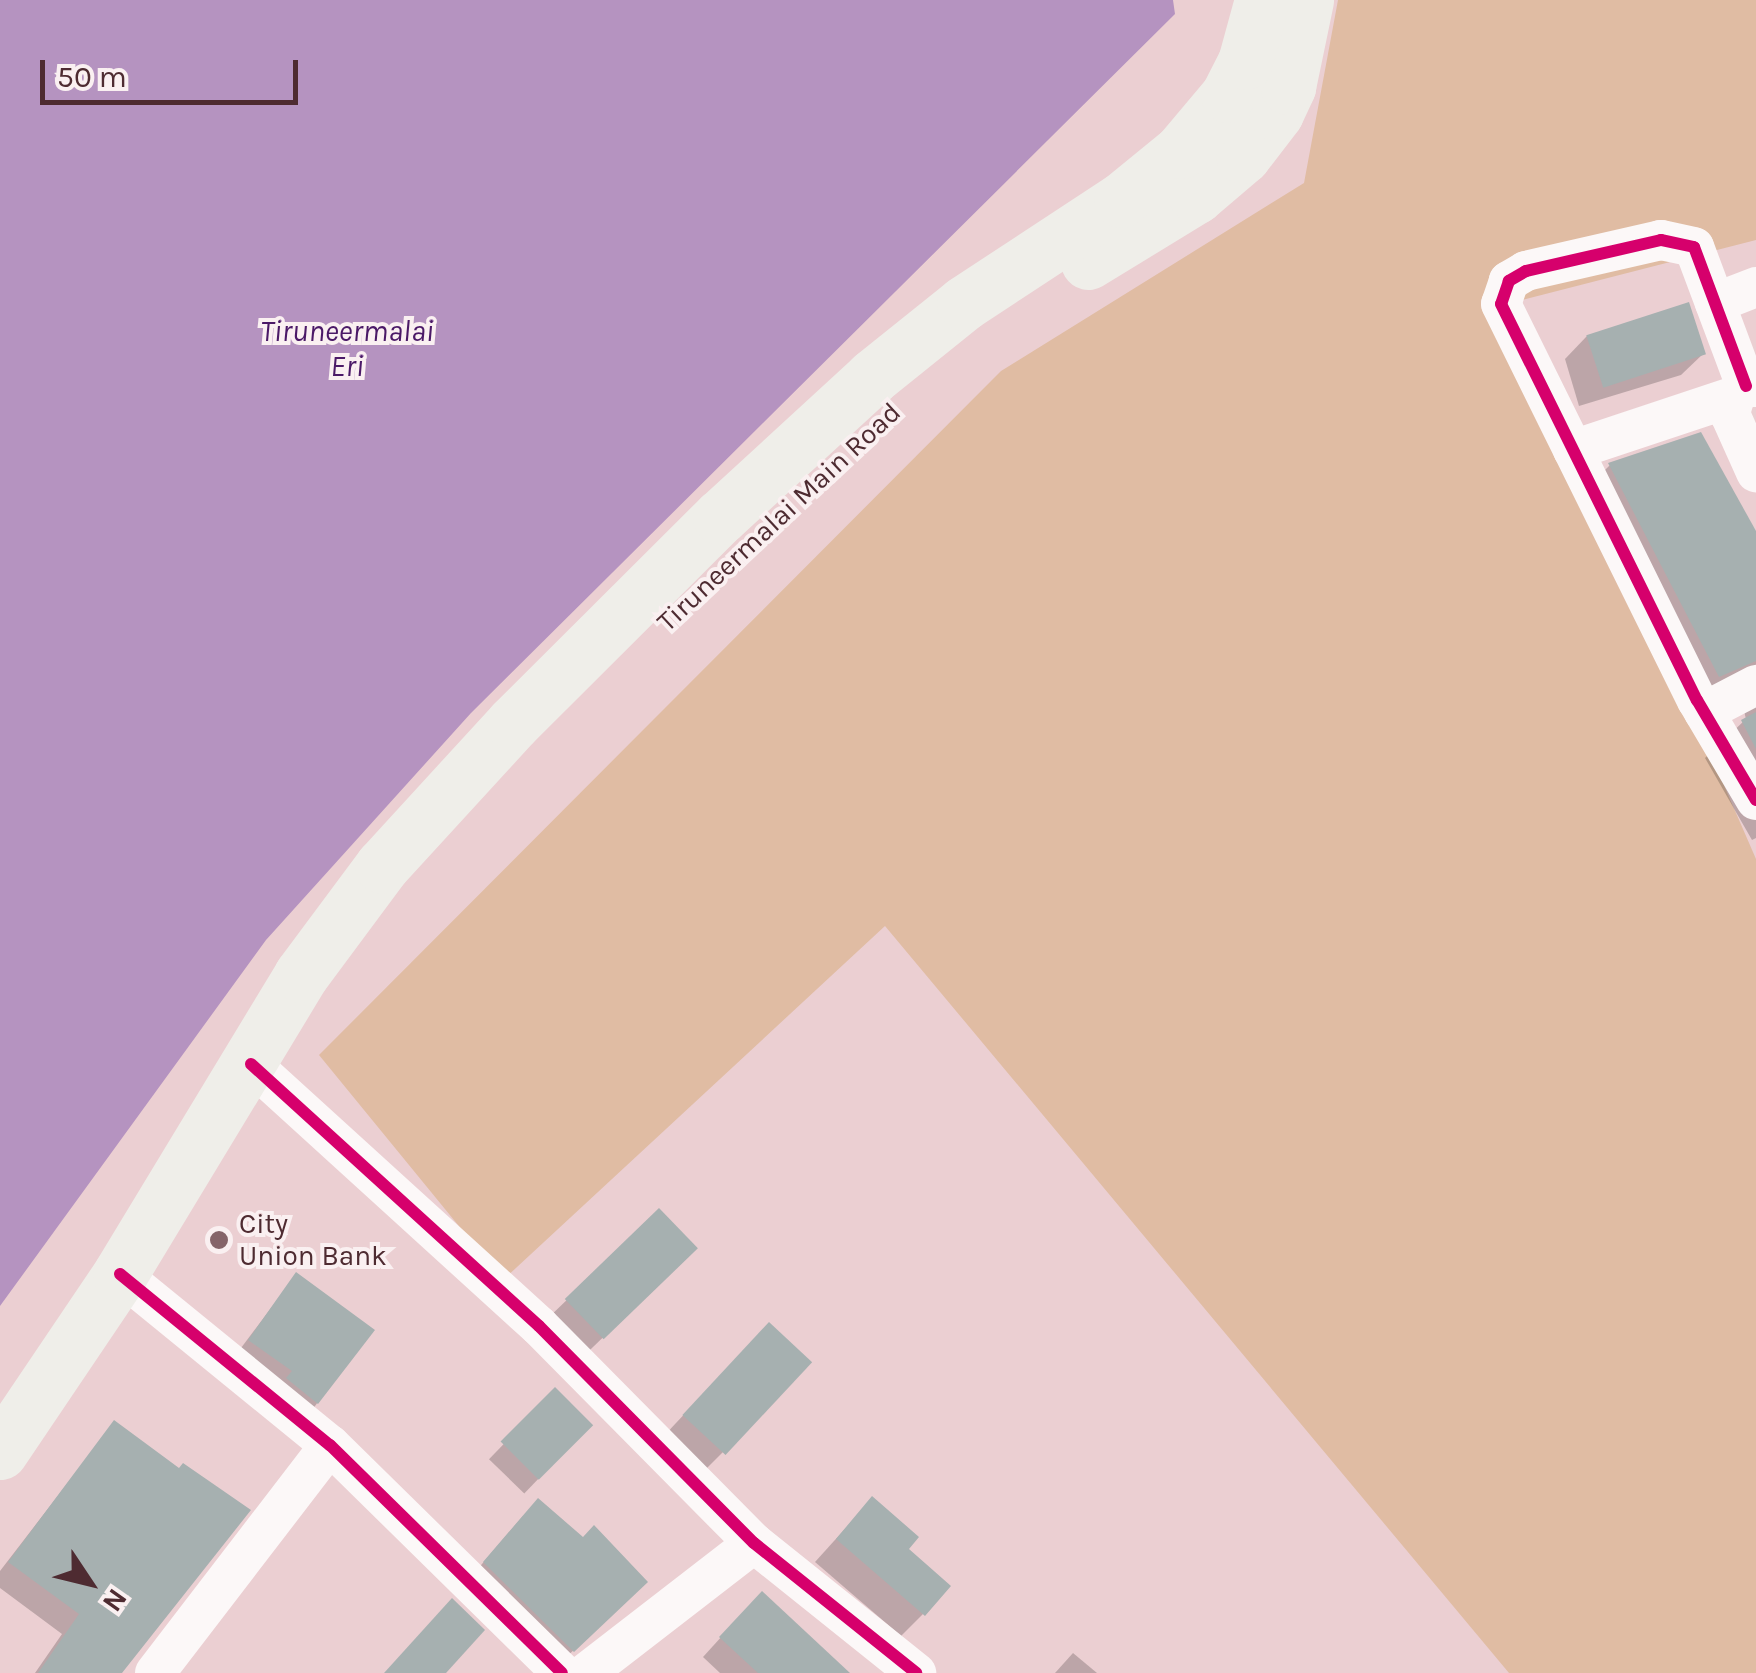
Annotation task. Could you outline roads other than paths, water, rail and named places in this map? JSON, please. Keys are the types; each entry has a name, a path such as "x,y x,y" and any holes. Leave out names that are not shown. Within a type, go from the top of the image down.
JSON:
{"main road":[{"name":"Tiruneermalai Main Road","path":"0,1452 120,1274 251,1064 301,975 382,866 501,735 720,517 928,330 1008,272 1121,200 1207,124 1245,62 1262,0"},
{"name":"Tiruneermalai Main Road","path":"251,1064 312,985 418,868 796,496 997,324 1077,268 1196,196 1244,156 1276,113 1288,87 1306,0"}],"street":[{"path":"1746,389 1694,247 1661,240 1526,271 1509,281 1500,304 1704,712 1756,800"},
{"path":"1715,304 1756,287"},
{"path":"1572,450 1746,389"},
{"path":"1746,389 1730,414 1756,472"},
{"path":"1704,712 1756,685"},
{"path":"251,1064 539,1326 754,1543 916,1673"},
{"path":"120,1274 330,1444 562,1673"},
{"path":"154,1673 330,1444"},
{"path":"586,1673 754,1543"}],"water":[{"name":"Tiruneermalai Eri","path":"0,0 1173,0 1175,14 471,713 266,940 0,1306"}],"place":[{"name":"City Union Bank","path":"219,1240"}]}
